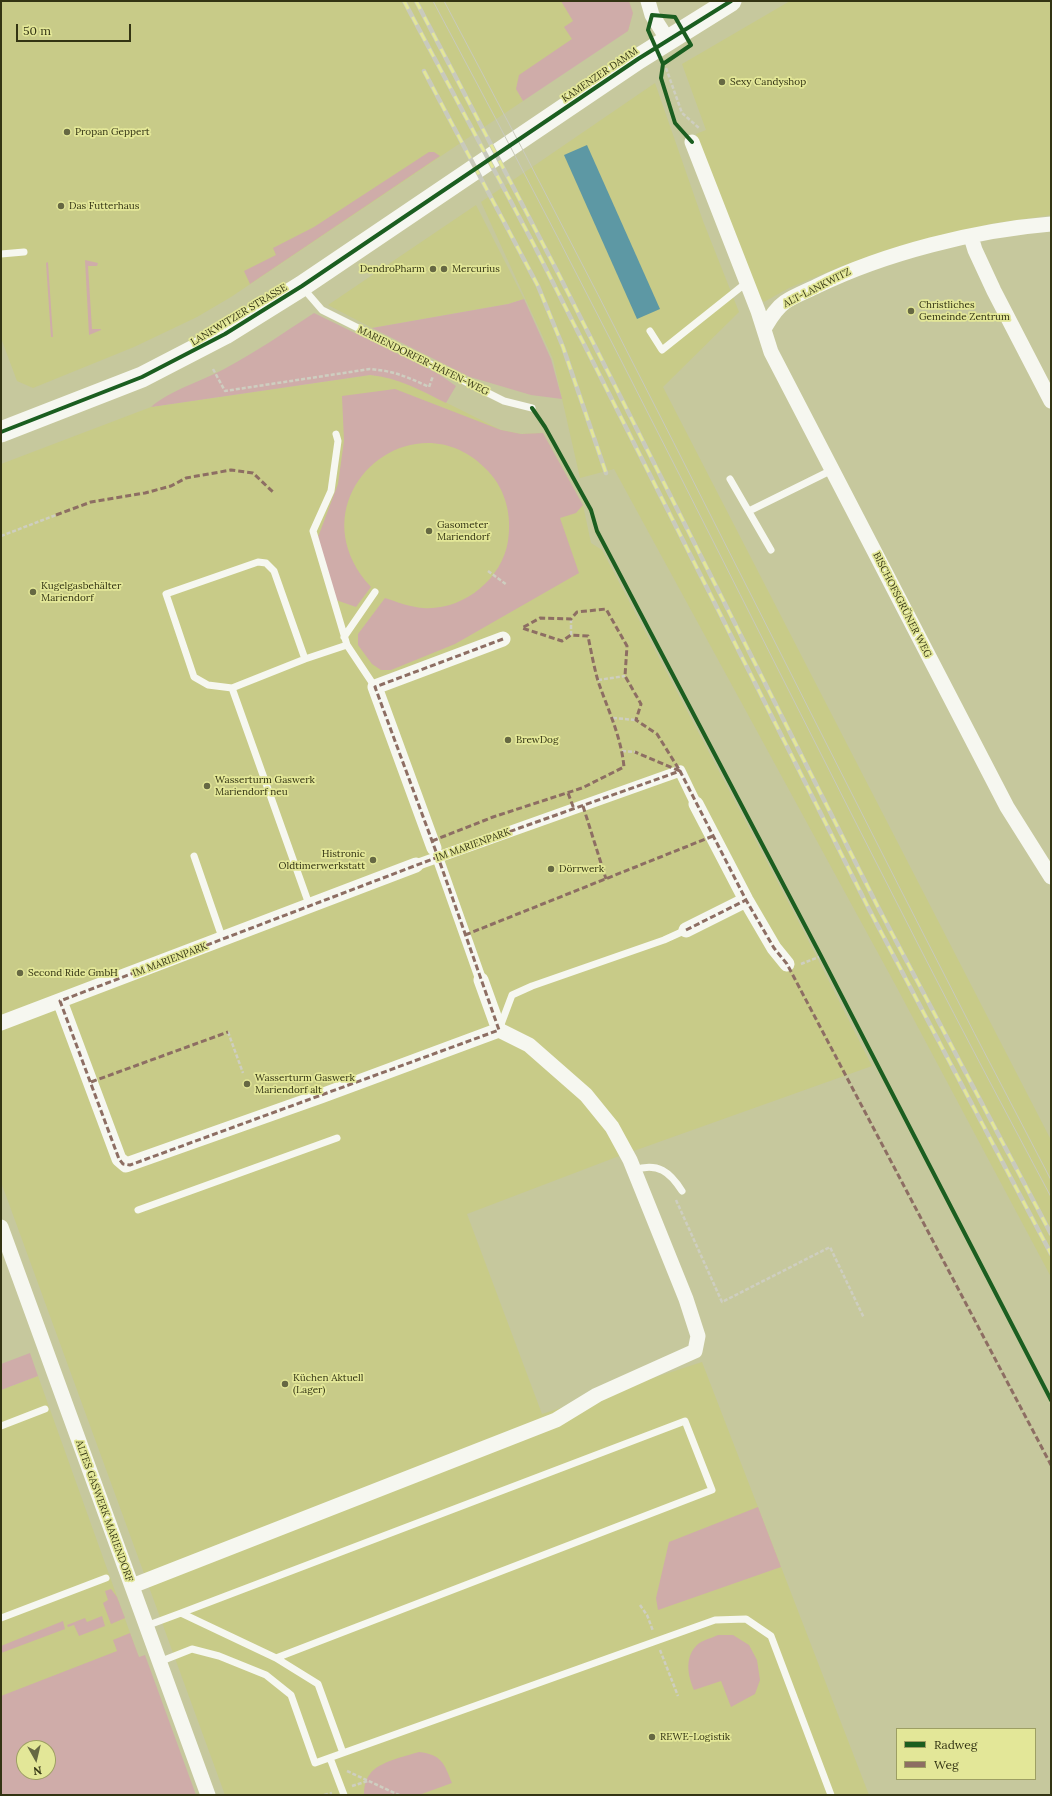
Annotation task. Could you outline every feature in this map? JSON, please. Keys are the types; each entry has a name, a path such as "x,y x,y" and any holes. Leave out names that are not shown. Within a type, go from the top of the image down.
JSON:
{"main road":[{"name":"KAMENZER DAMM","path":"465,176 539,126 662,50 731,1"},
{"name":"LANKWITZER STRASSE","path":"1,432 106,392 179,359 225,334 302,286 465,176"}],"street":[{"path":"648,1 662,50"},
{"path":"692,142 764,328"},
{"name":"ALT-LANKWITZ","path":"764,328 774,312 785,302 841,275 901,254 971,237 1051,224"},
{"path":"971,237 975,250 994,291 1051,402"},
{"name":"BISCHOFSGRÜNER WEG","path":"764,328 771,352 1007,807 1051,877"},
{"path":"132,1586 556,1420 597,1396 695,1351 698,1336 691,1314 634,1170 612,1126 586,1095 529,1045 499,1030 436,852 375,687 503,638"},
{"name":"IM MARIENPARK","path":"1,1023 310,907 416,865 436,852 680,771 746,900 777,953 787,964"},
{"path":"686,930 746,900"},
{"path":"60,1001 119,1160 126,1165 321,1096 499,1030"},
{"name":"ALTES GASWERK MARIENDORF","path":"1,1227 208,1795"}],"lane":[{"path":"1,254 24,252"},
{"path":"650,331 662,350 741,287 747,284"},
{"name":"MARIENDORFER-HAFEN-WEG","path":"302,286 322,310 437,366 504,401 532,408"},
{"path":"336,434 338,441 331,491 313,531 346,645 375,687"},
{"path":"749,511 832,470"},
{"path":"730,479 770,550"},
{"path":"305,659 274,571 266,563 258,562 166,594 194,677 208,685 232,688 305,659 346,645"},
{"path":"344,637 375,592"},
{"path":"232,688 310,907"},
{"path":"194,856 223,940"},
{"path":"499,1030 512,995 532,986 664,940 686,930"},
{"path":"138,1210 337,1138"},
{"path":"634,1170 642,1168 658,1168 667,1172 682,1191"},
{"path":"1,1426 45,1409"},
{"path":"146,1626 685,1421 712,1490 276,1658"},
{"path":"1,1618 106,1578"},
{"path":"181,1613 276,1658 318,1684 343,1753"},
{"path":"159,1662 192,1649 219,1656 266,1675 291,1695 315,1763 331,1761 343,1753 715,1620 746,1619 771,1636 831,1795"},
{"path":"331,1761 344,1795"}],"path":[{"path":"662,50 662,71"},
{"path":"666,68 682,113 700,128"},
{"path":"213,369 225,391 370,369 386,370 403,374 429,387 437,366"},
{"path":"1,536 56,516"},
{"path":"488,571 507,585"},
{"path":"571,619 571,635"},
{"path":"598,680 625,676"},
{"path":"612,718 636,720"},
{"path":"622,751 635,752"},
{"path":"787,964 803,964 821,956"},
{"path":"228,1032 243,1073"},
{"path":"674,1194 722,1302 830,1247 864,1318"},
{"path":"331,1761 399,1795"}],"shaded area":[{"path":"1,1 629,1 633,13 628,31 517,89 523,101 231,297 197,317 134,347 33,388 17,381 1,338"},
{"path":"561,1 629,1 633,13 628,31 523,101 516,89 519,75 572,39 564,27 573,21"},
{"path":"790,1 1051,1 1051,215 990,224 906,245 842,266 789,288 764,302 756,292 696,134 706,130 682,64"},
{"path":"655,83 703,221 739,312 663,387 1051,1140 1051,1277 896,986 614,469 580,478 553,359 481,202"},
{"path":"429,152 434,152 440,156 250,284 244,271 276,255 273,248 314,227"},
{"path":"476,205 524,299 508,304 372,328 328,305"},
{"path":"85,260 98,263 97,266 88,266 92,329 101,330 89,335"},
{"path":"48,262 53,337 51,337 46,263"},
{"path":"524,299 551,359 562,399 531,395 470,377 372,328 508,304"},
{"path":"314,313 437,373 456,386 446,403 400,382 370,375 151,407 167,396 237,362"},
{"path":"370,375 388,376 407,383 501,430 521,434 543,433 583,505 591,543 602,550 804,932 872,1066 614,1158 467,1214 542,1414 702,1362 869,1795 225,1795 1,1182 1,464 151,407"},
{"path":"395,389 501,430 521,434 543,433 583,505 576,513 560,518 579,573 455,644 391,670 381,670 372,664 358,645 358,634 385,598 423,608 438,608 465,598 478,590 489,580 498,568 504,555 509,532 508,513 503,495 494,478 488,471 458,449 427,443 397,449 371,466 353,491 345,520 350,553 371,587 356,607 336,600 318,537 338,484 344,441 342,396"},
{"path":"30,1353 38,1376 1,1390 1,1364"},
{"path":"38,1376 139,1658 1,1710 1,1390"},
{"path":"758,1507 781,1567 658,1610 656,1598 669,1542"},
{"path":"111,1589 117,1597 125,1618 111,1624 103,1603 108,1600 105,1591"},
{"path":"102,1616 105,1626 79,1636 74,1625 68,1627 67,1625 85,1618 87,1622"},
{"path":"63,1621 65,1629 1,1653 1,1646"},
{"path":"130,1633 139,1657 145,1655 196,1795 1,1795 1,1696 117,1651 113,1640"},
{"path":"718,1635 733,1635 749,1645 757,1660 760,1680 755,1694 731,1707 721,1681 694,1690 690,1679 688,1667 693,1650 702,1642"},
{"path":"419,1752 433,1755 441,1761 447,1770 452,1783 419,1795 364,1795 368,1776 379,1766"}],"water":[{"path":"587,145 660,309 637,319 564,155"}],"tram line":[{"path":"433,1 558,237 922,952 1051,1197"},
{"path":"444,1 674,442 974,1033 1051,1180"}],"railway":[{"path":"404,1 533,243 870,911 1051,1254"},
{"path":"416,1 556,269 878,907 1051,1234"},
{"path":"424,71 538,286 563,347 606,473"}],"marked path":[{"path":"56,515 91,502 145,493 171,486 186,478 231,470 253,473 274,493"},
{"path":"432,841 493,817 582,788 624,767 614,723 598,681 588,636 571,635 562,641 522,628 540,618 571,619 577,612 606,609 627,646 625,676 641,704 636,720 657,734 680,771 635,752"},
{"path":"503,639 375,687 438,857 499,1030 130,1165 123,1164 119,1159 60,1001 438,857 680,771 746,900 774,948 787,964 1051,1465"},
{"path":"568,793 574,809"},
{"path":"583,806 606,879"},
{"path":"465,935 713,836"},
{"path":"686,930 746,900"},
{"path":"91,1082 228,1032"}],"cycle path":[{"path":"1,432 142,377 225,334 302,286 638,59 731,1"},
{"path":"663,64 691,45 675,17 652,15 648,30 663,64 661,78 675,123 692,142"},
{"path":"532,408 545,427 591,510 597,531 821,956 1051,1400"}],"place":[{"name":"Sexy Candyshop","path":"722,82"},
{"name":"Propan Geppert","path":"67,132"},
{"name":"Das Futterhaus","path":"61,206"},
{"name":"DendroPharm","path":"433,269"},
{"name":"Mercurius","path":"444,269"},
{"name":"Christliches Gemeinde Zentrum","path":"911,311"},
{"name":"Gasometer Mariendorf","path":"429,531"},
{"name":"Kugelgasbehälter Mariendorf","path":"33,592"},
{"name":"BrewDog","path":"508,740"},
{"name":"Wasserturm Gaswerk Mariendorf neu","path":"207,786"},
{"name":"Histronic Oldtimerwerkstatt","path":"373,860"},
{"name":"Dörrwerk","path":"551,869"},
{"name":"Second Ride GmbH","path":"20,973"},
{"name":"Wasserturm Gaswerk Mariendorf alt","path":"247,1084"},
{"name":"Küchen Aktuell (Lager)","path":"285,1384"},
{"name":"REWE-Logistik","path":"652,1737"}]}
